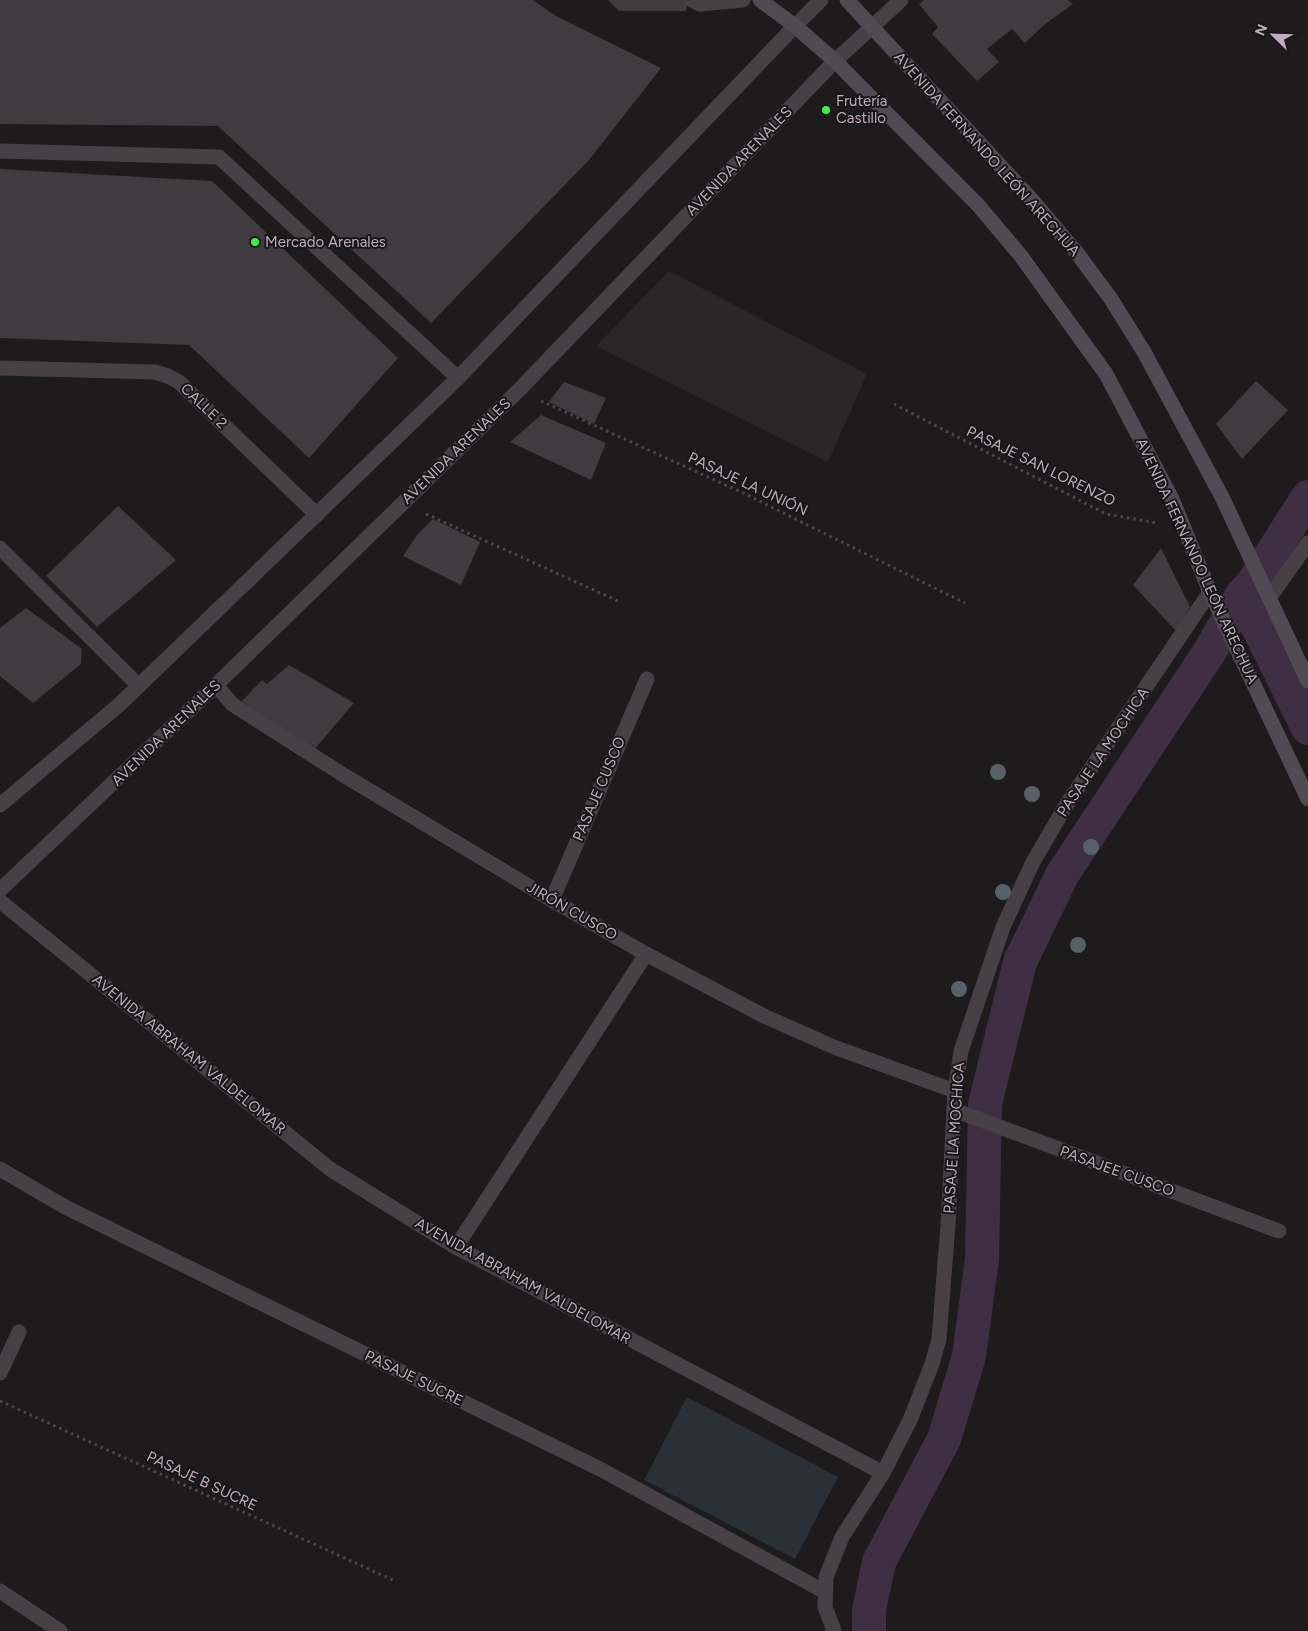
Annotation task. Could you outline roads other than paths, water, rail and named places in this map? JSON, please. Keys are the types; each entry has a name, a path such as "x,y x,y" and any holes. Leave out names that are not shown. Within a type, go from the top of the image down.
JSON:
{"main road":[{"path":"760,0 795,26"},
{"name":"AVENIDA FERNANDO LEÓN ARECHUA","path":"847,0 1033,201 1077,253 1111,299 1144,352 1222,497 1308,682"},
{"name":"AVENIDA FERNANDO LEÓN ARECHUA","path":"795,26 835,61 978,205 1032,270 1106,374 1168,491 1210,592 1308,800"}],"street":[{"path":"692,0 700,4 743,0"},
{"path":"0,805 120,704 458,378 821,0"},
{"name":"AVENIDA ARENALES","path":"0,890 216,685 518,391 835,61 901,0"},
{"path":"0,151 219,157 458,378"},
{"name":"CALLE 2","path":"0,368 155,372 168,376 179,382 316,515"},
{"path":"1270,597 1308,543"},
{"path":"0,548 139,686"},
{"name":"PASAJE LA MOCHICA","path":"834,1631 825,1607 826,1577 842,1537 883,1473 910,1420 922,1392 939,1339 948,1224 955,1091 961,1051 1003,927 1033,862 1066,807 1210,592"},
{"name":"PASAJE CUSCO","path":"552,900 647,679"},
{"name":"JIRÓN CUSCO","path":"216,685 232,704 345,776 646,954 766,1018 834,1047 955,1091"},
{"name":"AVENIDA ABRAHAM VALDELOMAR","path":"0,901 330,1169 456,1247 883,1473"},
{"path":"456,1247 646,954"},
{"name":"PASAJEE CUSCO","path":"954,1110 1280,1231"},
{"name":"PASAJE SUCRE","path":"0,1169 67,1208 602,1470 826,1592"},
{"path":"0,1373 19,1332"},
{"path":"0,1591 60,1631"}],"waterway":[{"path":"869,1631 869,1610 879,1562 944,1439 969,1356 982,1259 985,1104 1020,962 1062,875 1210,651 1242,595 1253,583 1308,497"},
{"path":"1242,595 1308,728"}],"place":[{"name":"Frutería Castillo","path":"826,110"},
{"name":"Mercado Arenales","path":"255,242"}]}
